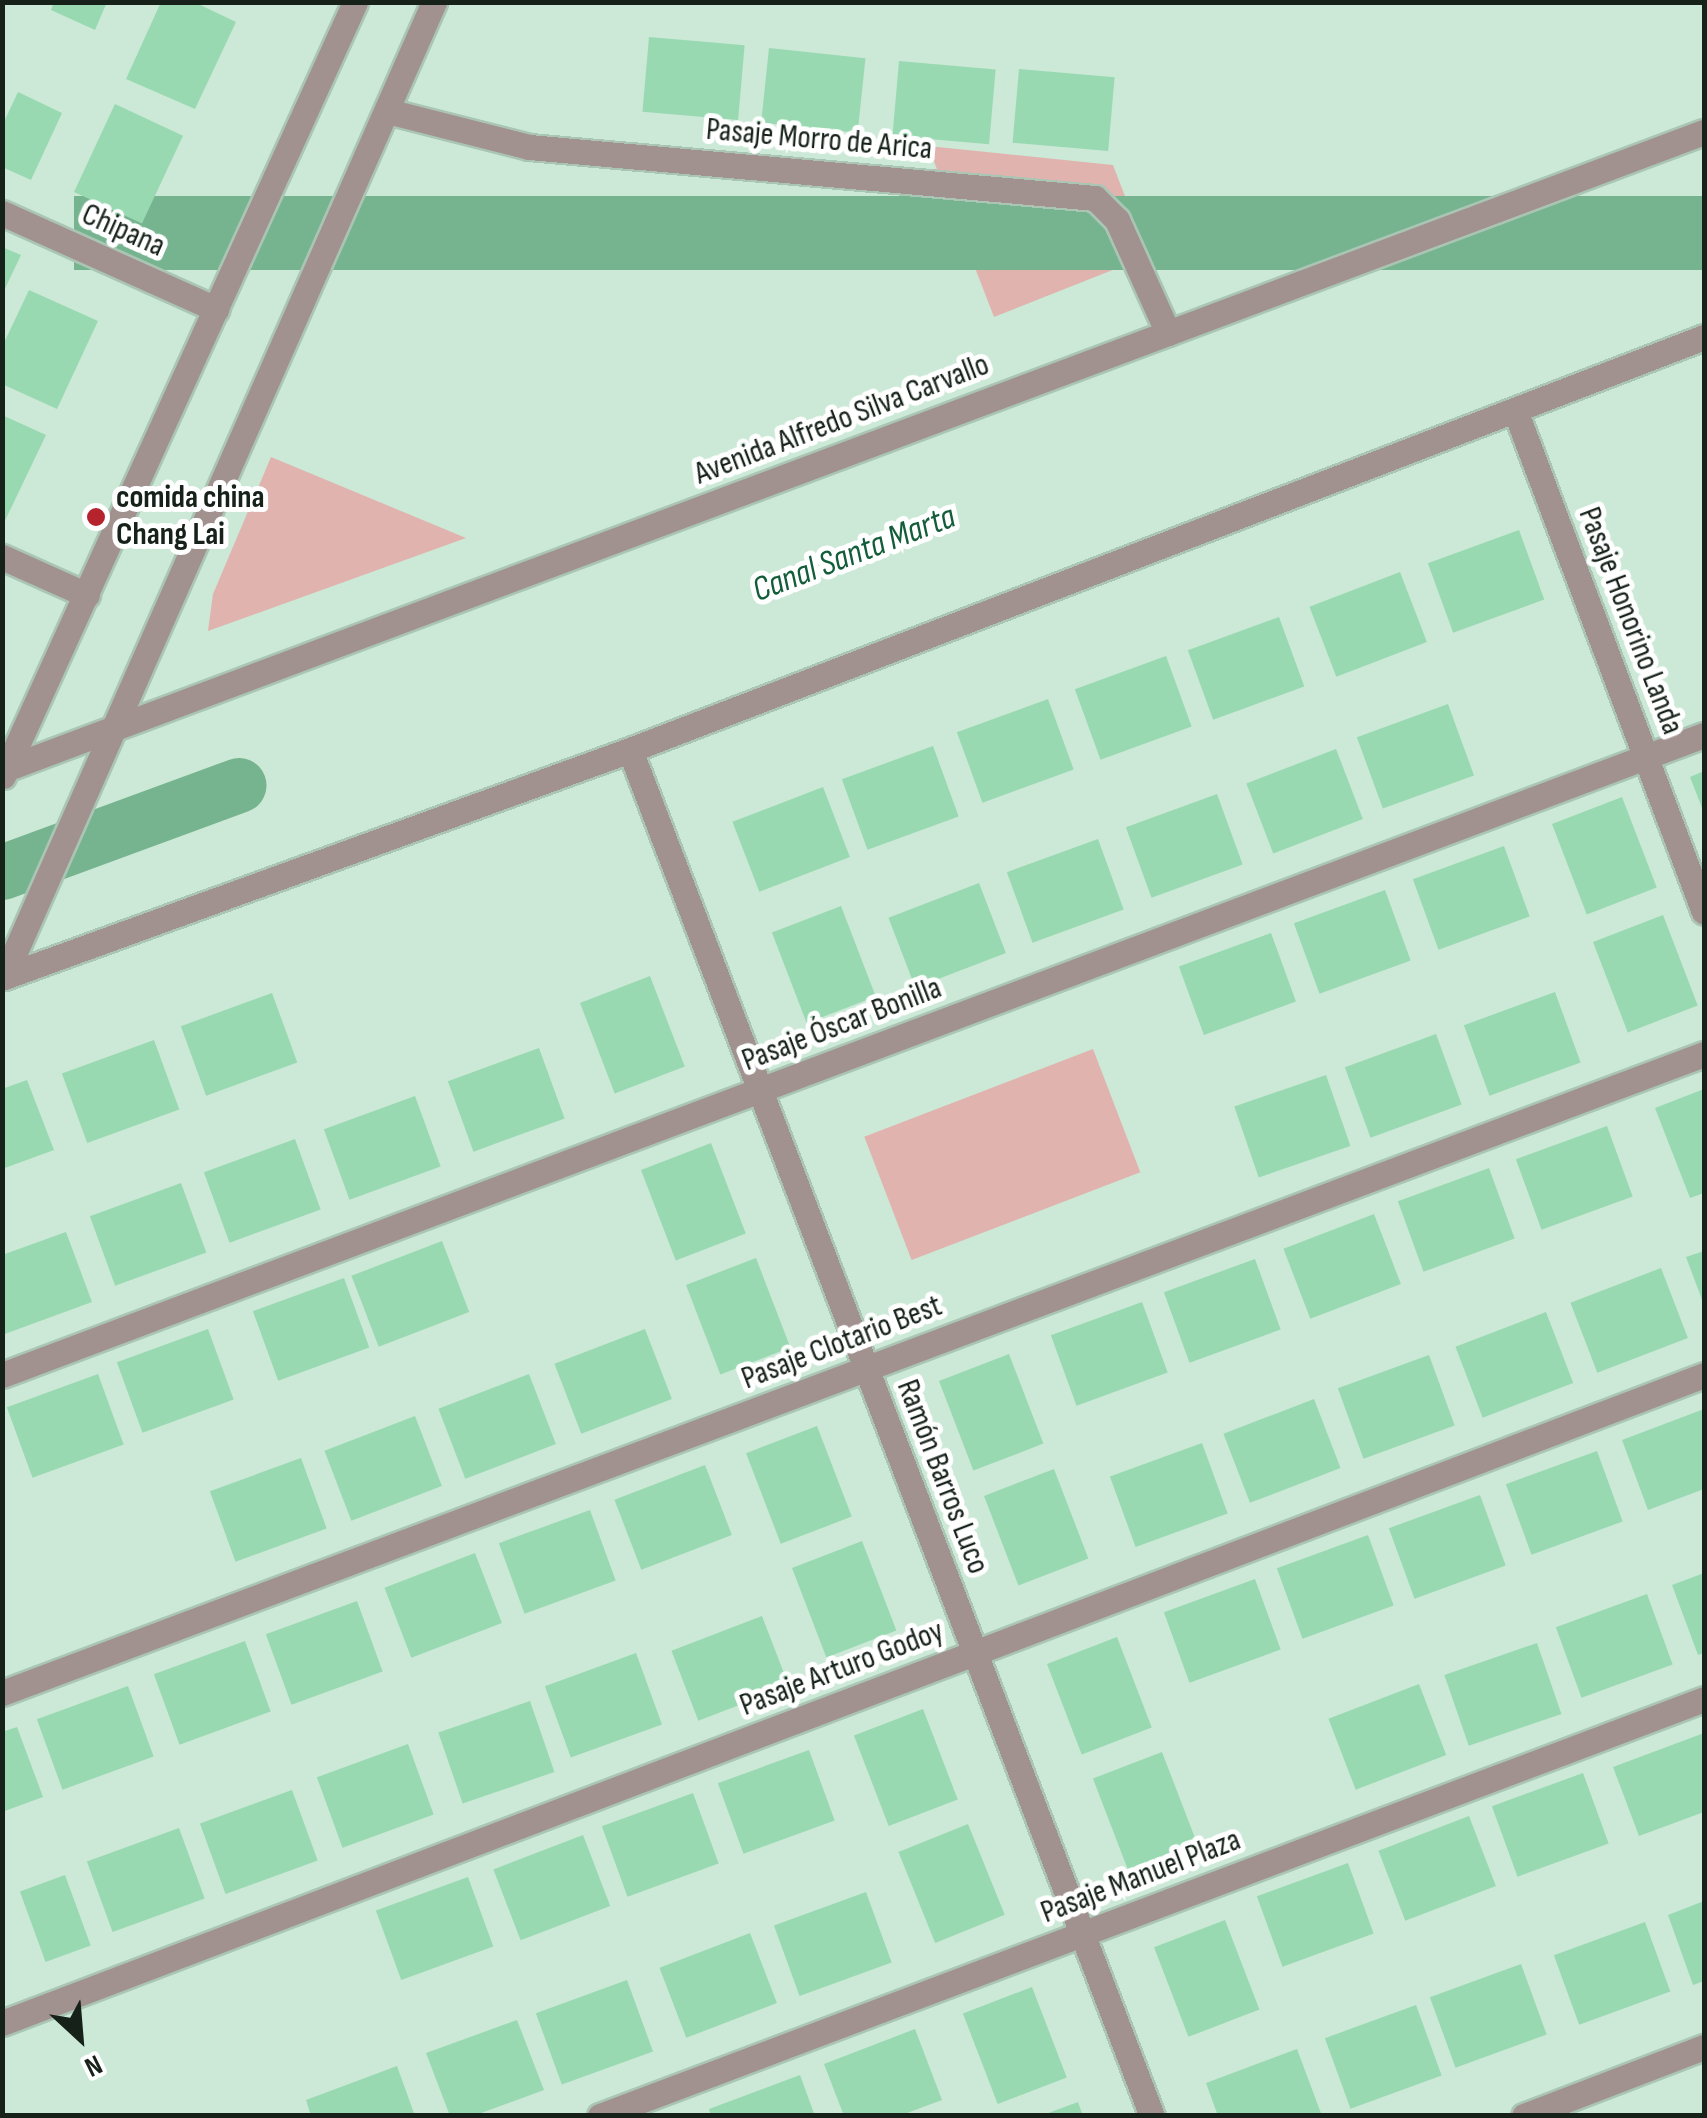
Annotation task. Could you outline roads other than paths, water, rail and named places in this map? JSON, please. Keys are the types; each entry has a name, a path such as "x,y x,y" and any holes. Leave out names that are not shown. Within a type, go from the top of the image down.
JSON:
{"street":[{"path":"3,977 434,2"},
{"path":"4,772 351,4"},
{"name":"Pasaje Morro de Arica","path":"386,110 528,147 1095,198 1116,220 1168,333"},
{"name":"Avenida Alfredo Silva Carvallo","path":"4,772 1704,132"},
{"name":"Chipana","path":"2,212 216,309"},
{"path":"3,977 630,750 1704,338"},
{"name":"Pasaje Honorino Landa","path":"1515,410 1704,912"},
{"path":"2,557 87,594"},
{"name":"Pasaje Óscar Bonilla","path":"2,1375 1704,735"},
{"name":"Ramón Barros Luco","path":"630,750 1152,2116"},
{"name":"Pasaje Clotario Best","path":"2,1693 1704,1054"},
{"name":"Pasaje Arturo Godoy","path":"2,2023 1704,1375"},
{"name":"Pasaje Manuel Plaza","path":"600,2116 1704,1699"},
{"path":"1524,2116 1704,2047"}],"water":[{"path":"74,196 1704,196 1704,270 74,270"}],"waterway":[{"name":"Canal Santa Marta","path":"2,872 239,785"}],"place":[{"name":"comida china Chang Lai","path":"96,517"}]}
